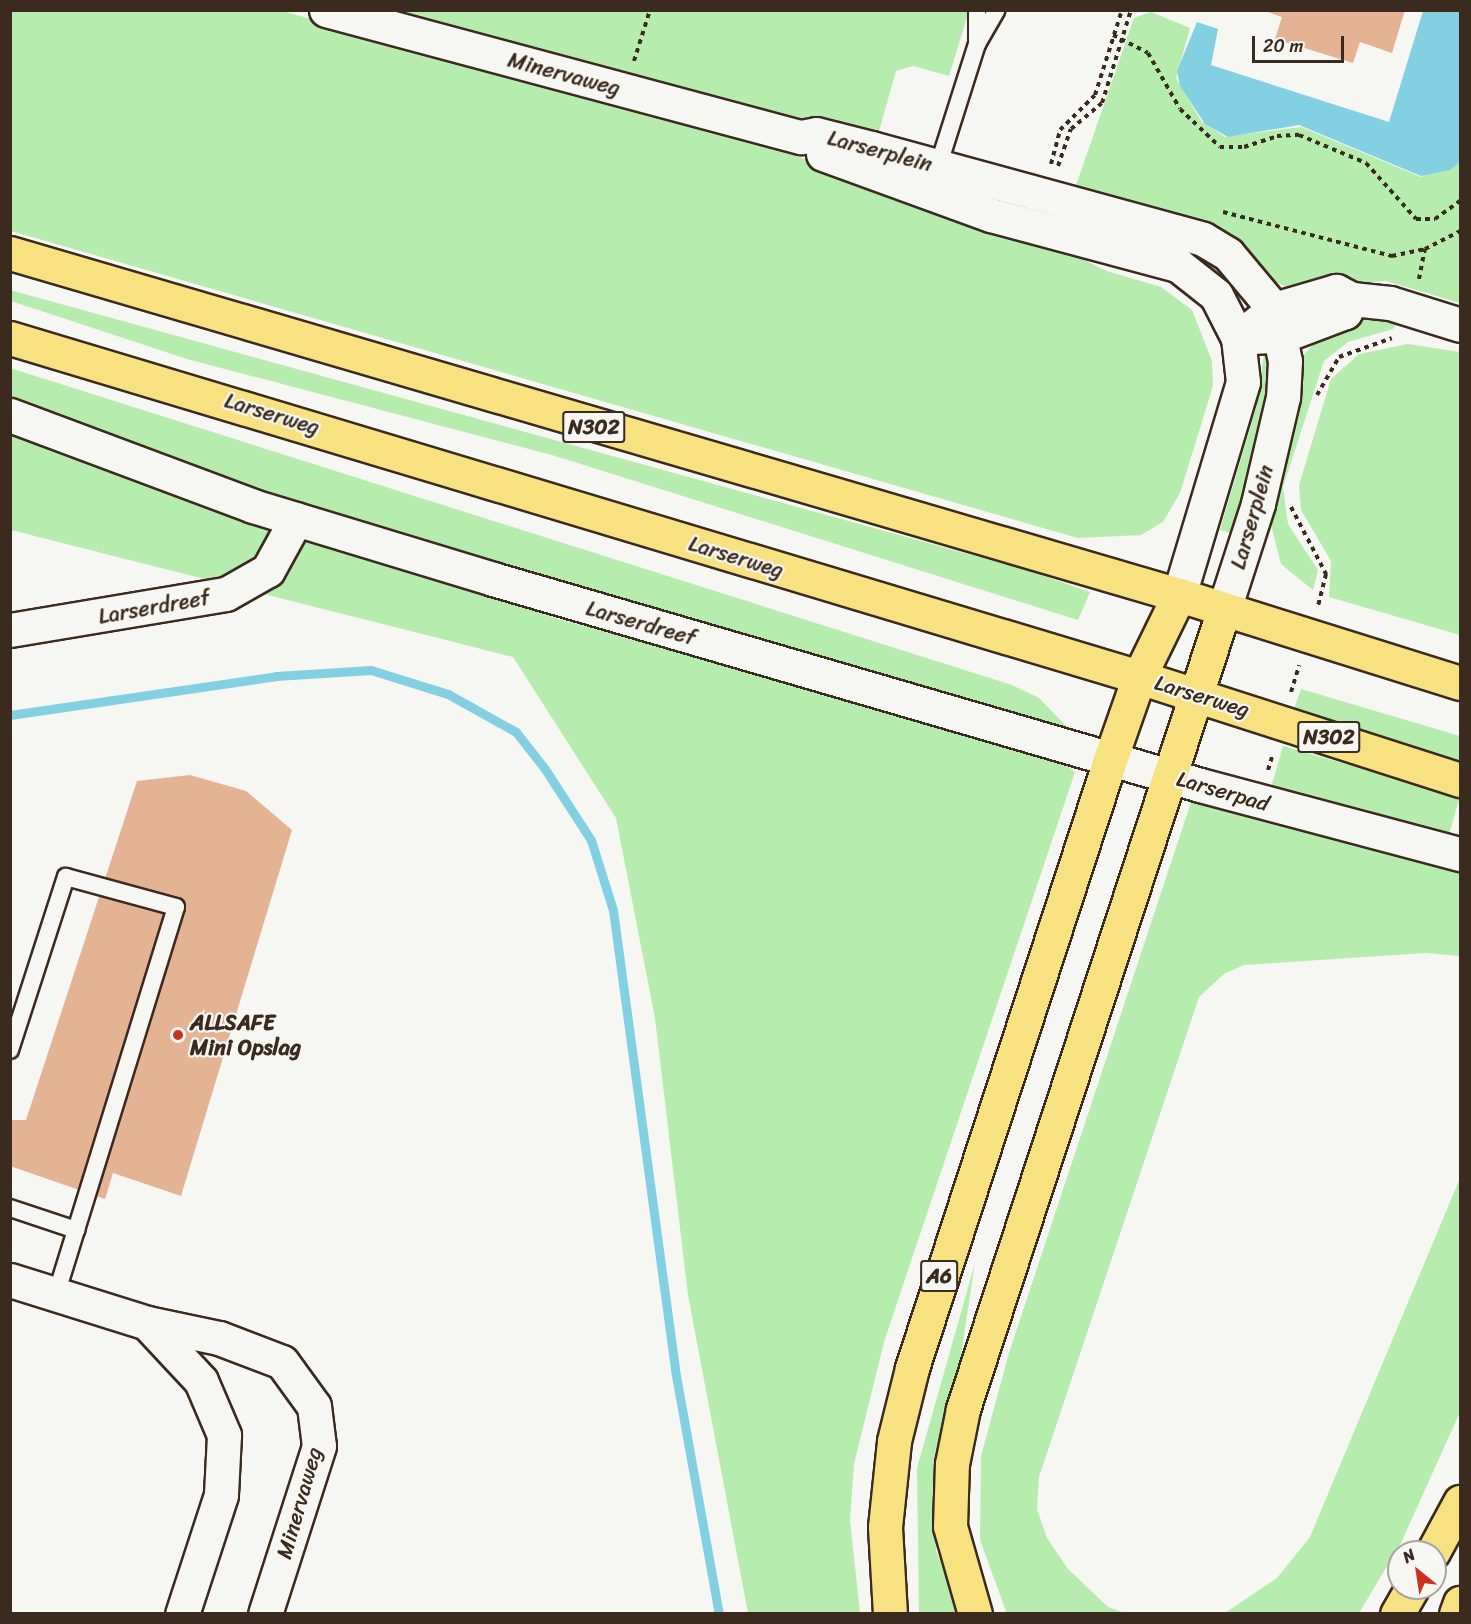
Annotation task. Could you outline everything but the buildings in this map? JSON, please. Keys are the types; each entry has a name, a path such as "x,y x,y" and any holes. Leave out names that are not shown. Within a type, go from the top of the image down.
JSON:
{"main road":[{"name":"N302","path":"10,253 1179,595 1461,683"},
{"name":"Larserweg","path":"10,338 1198,694 1461,780"},
{"name":"Larserplein","path":"1139,677 1179,595"},
{"name":"Larserplein","path":"975,1614 950,1526 952,1464 963,1409 1224,609"},
{"name":"A6","path":"890,1614 885,1527 894,1441 912,1368 954,1225 1139,677"},
{"path":"1440,1540 1461,1502"},
{"path":"1397,1614 1405,1600"},
{"path":"1456,1614 1461,1603"}],"street":[{"name":"Minervaweg","path":"326,10 801,138"},
{"name":"Larserplein","path":"801,138 816,134 934,181 1178,265 1216,295 1238,338 1240,402 1179,595"},
{"name":"Larserplein","path":"934,181 1203,239 1252,276 1279,322 1283,397 1275,436 1224,609"},
{"path":"1238,338 1279,322 1345,312 1352,299 1390,303 1461,325"},
{"name":"Larserdreef","path":"10,416 296,519 987,722"},
{"name":"Larserdreef","path":"10,630 226,594 268,570 296,519"},
{"name":"Larserpad","path":"987,722 1170,776 1461,854"},
{"name":"Minervaweg","path":"10,1280 147,1323 219,1338 282,1362 315,1406 319,1446 265,1614"},
{"name":"Minervaweg","path":"147,1323 201,1381 224,1435 221,1495 182,1614"}],"lane":[{"path":"977,10 977,44"},
{"path":"934,181 977,44 997,10"},
{"path":"10,1050 66,877 176,907 56,1294"},
{"path":"10,1208 76,1230"}],"path":[{"path":"630,72 650,10"},
{"path":"1069,169 1050,164 1063,125 1093,100 1122,10"},
{"path":"1058,166 1071,129 1102,103 1131,10"},
{"path":"1113,36 1122,38 1152,58 1180,109 1220,147 1244,147 1276,136 1299,135 1366,163 1416,219 1435,219 1461,201"},
{"path":"1217,210 1376,254 1425,249 1461,231"},
{"path":"1418,284 1425,249"},
{"path":"1313,406 1322,380 1339,357 1400,336"}],"green space":[{"path":"11,11 282,11 731,134 1042,240 1107,271 1161,287 1192,310 1212,361 1213,386 1180,493 1163,522 1141,535 1078,538 11,231"},
{"path":"394,11 969,11 949,76 913,66 896,71 876,142"},
{"path":"1151,12 1190,28 1176,78 1201,121 1225,137 1301,127 1421,177 1460,163 1460,303 1386,281 1287,287 1073,194 1134,18"},
{"path":"10,290 1030,571 1090,592 1078,620 552,455 187,359 11,301"},
{"path":"1355,319 1398,322 1393,329 1348,342 1324,361 1283,487 1288,524 1318,570 1313,590 1281,564 1269,517 1302,357 1322,334"},
{"path":"1408,344 1460,352 1460,635 1329,597 1331,561 1301,510 1299,485 1331,379 1359,354"},
{"path":"1265,348 1278,362 1238,535 1220,530 1256,408"},
{"path":"10,368 1012,685 1039,698 1068,728 313,511 11,403"},
{"path":"10,427 558,619 1054,755 1075,772 884,1342 854,1464 850,1520 860,1613 748,1613 688,1295 655,1018 616,818 513,657 11,530"},
{"path":"1301,689 1460,736 1460,761 1294,709"},
{"path":"1283,746 1460,797 1448,839 1271,788"},
{"path":"1192,799 1460,869 1460,956 1426,953 1244,965 1224,974 1199,997 1039,1477 1037,1509 1047,1538 1068,1569 1108,1607 1125,1613 1007,1614 980,1540 981,1456 1009,1353"},
{"path":"1460,1178 1460,1412 1402,1540 1387,1540 1387,1566 1359,1613 1225,1613 1277,1578 1310,1537"},
{"path":"975,1263 935,1524 936,1551 962,1613 919,1614 917,1468"}],"water":[{"path":"1423,11 1460,11 1460,162 1450,170 1421,176 1299,125 1228,137 1205,124 1180,86 1177,71 1197,22 1218,29 1211,65 1389,122"}],"waterway":[{"path":"10,715 276,676 371,670 448,694 516,732 545,769 591,840 613,910 675,1370 719,1614"}],"place":[{"name":"ALLSAFE Mini Opslag","path":"178,1035"}]}
